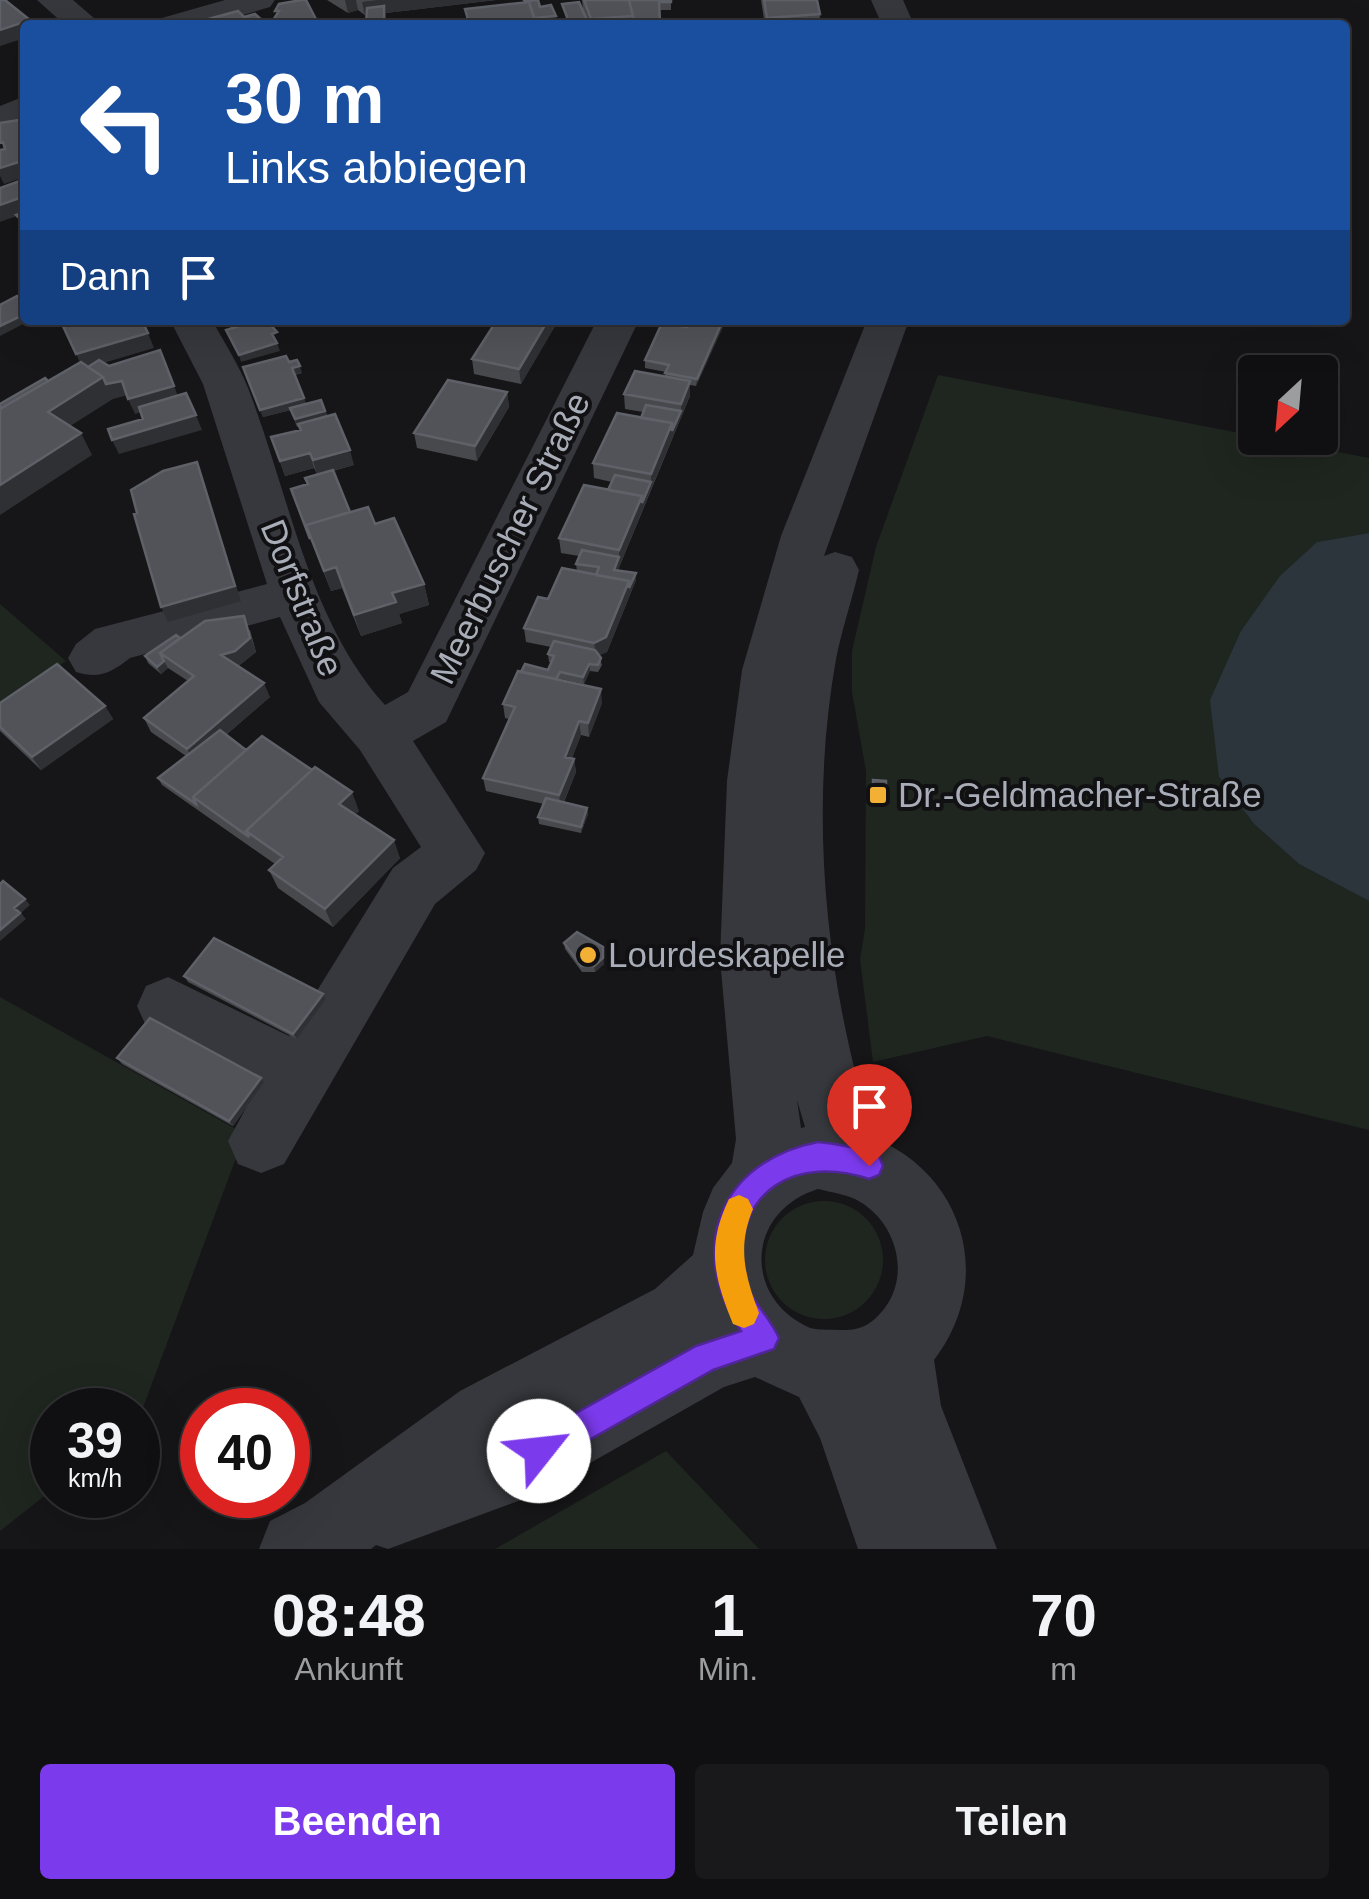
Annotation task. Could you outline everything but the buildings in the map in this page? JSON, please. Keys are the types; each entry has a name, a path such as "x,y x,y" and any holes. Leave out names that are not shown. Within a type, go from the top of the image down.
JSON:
{"street":[{"path":"52,0 79,20"},
{"path":"191,20 259,0"},
{"name":"Dorfstraße","path":"194,325 225,384 296,595 338,688 379,735 456,853 414,886 300,1075"},
{"name":"Meerbuscher Straße","path":"379,735 427,707 616,325"},
{"path":"764,1176 769,1139 750,958 750,876 755,781 768,670 805,536 886,325"},
{"path":"847,1158 825,1094 805,960 798,784 808,672 842,546 921,325"},
{"path":"94,658 112,643 296,595"},
{"path":"168,1006 300,1075 261,1141"},
{"path":"315,1539 505,1470 707,1357 794,1353 850,1368 874,1362 896,1350 917,1327 930,1299 934,1268 930,1237 917,1209 896,1184 869,1166 847,1158 818,1156 790,1161 764,1176 744,1198 731,1226 728,1270 734,1295 794,1353 852,1423 898,1549"},
{"path":"315,1539 486,1417 680,1314 728,1270"},
{"path":"896,1350 904,1406 958,1549"}],"shaded area":[{"path":"938,375 1238,433 1238,455 1338,452 1369,458 1369,533 1317,542 1219,777 1254,824 1299,864 1369,901 1369,1130 987,1036 873,1062 860,959 865,929 866,771 852,692 852,651 876,547"},
{"path":"1369,533 1369,901 1299,864 1254,824 1219,777 1210,700 1241,631 1280,576 1317,542"},
{"path":"0,604 66,661 0,705"},
{"path":"0,997 245,1134 150,1388 30,1388 30,1507 0,1531"},
{"path":"824,1201 847,1205 866,1218 879,1237 883,1260 879,1283 866,1302 847,1315 824,1319 801,1315 782,1302 769,1283 765,1260 769,1237 782,1218 801,1205"},
{"path":"666,1451 759,1549 495,1549"}],"slow traffic":[{"path":"739,1209 727,1248 728,1270 734,1295 744,1313"}],"place":[{"name":"Dr.-Geldmacher-Straße","path":"878,795"},
{"name":"Lourdeskapelle","path":"588,955"}],"route":[{"path":"539,1451 707,1357 764,1338 747,1319 734,1295 728,1270 731,1226 744,1198 764,1176 790,1161 818,1156 847,1158 869,1166"}]}
